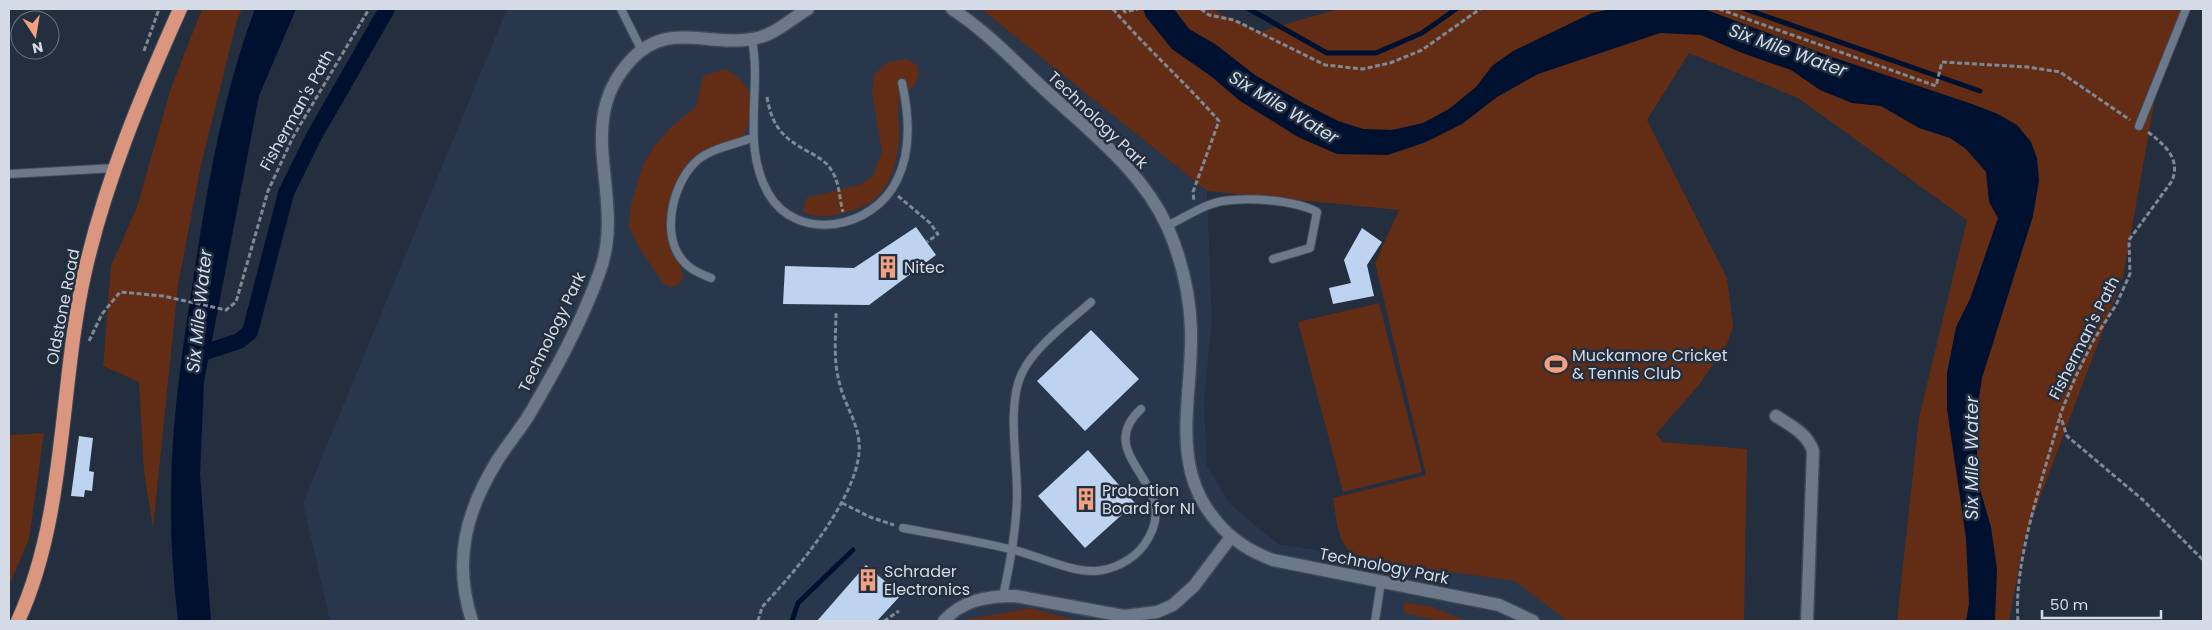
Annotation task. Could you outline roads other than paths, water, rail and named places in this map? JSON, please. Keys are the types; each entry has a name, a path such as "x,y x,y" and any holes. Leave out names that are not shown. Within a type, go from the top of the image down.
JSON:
{"highway":[{"name":"Oldstone Road","path":"18,621 30,595 42,555 50,513 71,349 85,271 115,168 130,125 180,9"}],"street":[{"name":"Technology Park","path":"472,621 462,582 464,545 469,520 487,478 525,420 560,361 599,276 605,254 608,224 608,191 601,140 603,109 612,85 630,61 642,50 663,40 678,36 736,41 752,40 767,36 808,9"},
{"name":"Technology Park","path":"952,9 984,32 1117,157 1146,190 1167,226 1184,271 1191,328 1187,458 1191,477 1204,506 1231,537 1260,555 1273,560 1499,604 1533,621"},
{"path":"1776,416 1803,434 1810,442 1813,451 1807,621"},
{"path":"944,621 977,599 1003,596 1015,596 1124,616 1157,612 1173,605 1194,586 1231,537"}],"lane":[{"path":"621,9 642,50"},
{"path":"2139,126 2186,9"},
{"path":"752,40 756,77 752,138 764,185 781,210 800,222 824,224 857,219 874,209 891,191 901,172 906,148 908,115 902,83"},
{"path":"712,278 688,267 679,256 674,244 672,230 674,205 686,174 700,159 752,138"},
{"path":"9,174 115,168"},
{"path":"1167,226 1223,201 1243,200 1305,205 1317,212 1310,248 1273,258"},
{"path":"1003,596 1013,550 1017,497 1015,414 1020,379 1029,362 1039,350 1090,302"},
{"path":"903,528 1013,550 1084,570 1095,571 1121,564 1142,547 1154,527 1154,504 1150,488 1132,462 1126,439 1128,424 1141,409"},
{"path":"1375,621 1381,582"}],"water":[{"name":"Six Mile Water","path":"255,9 296,9 259,96 204,382 200,474 211,621 178,621 172,555 171,506 174,430 180,372 213,161 235,69"},
{"name":"Six Mile Water","path":"1143,9 1174,9 1189,29 1215,44 1255,75 1338,121 1363,129 1392,130 1423,123 1449,109 1476,87 1492,66 1513,51 1592,13 1612,9 1704,9 1832,57 1972,104 1998,114 2017,125 2031,142 2037,158 2039,181 2033,216 1982,378 1977,411 1977,479 1991,527 1997,569 1995,621 1966,621 1969,604 1966,538 1947,409 1947,373 1956,327 1970,299 1998,218 1989,202 1986,172 1966,149 1950,138 1919,128 1881,106 1852,103 1820,90 1791,70 1742,53 1701,35 1660,33 1538,74 1497,97 1462,124 1426,142 1388,155 1337,154 1298,137 1240,101 1212,77 1172,49 1146,17"}],"waterway":[{"name":"Six Mile Water","path":"194,356 239,341 250,332 286,193 314,136 387,9"},
{"path":"1249,9 1327,53 1376,53 1422,33 1456,9"},
{"path":"1745,9 1980,91"},
{"path":"792,621 798,603 853,550"}],"place":[{"name":"Nitec","path":"888,267"},
{"name":"Muckamore Cricket & Tennis Club","path":"1556,364"},
{"name":"Probation Board for NI","path":"1086,499"},
{"name":"Schrader Electronics","path":"868,580"}]}
